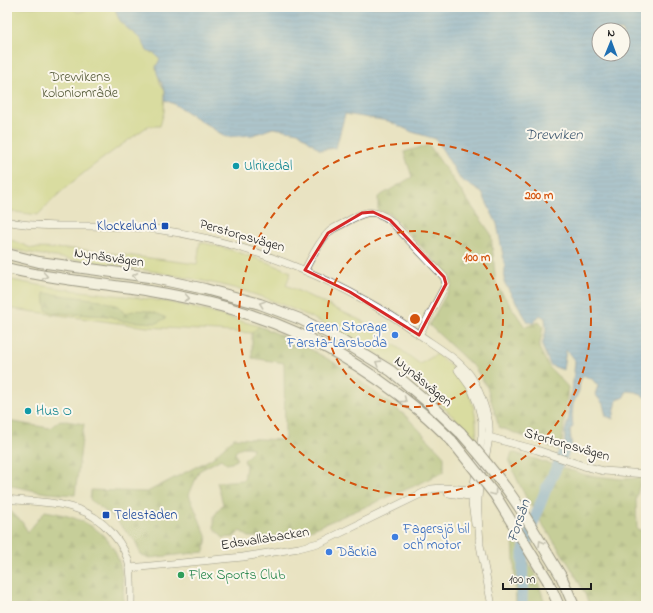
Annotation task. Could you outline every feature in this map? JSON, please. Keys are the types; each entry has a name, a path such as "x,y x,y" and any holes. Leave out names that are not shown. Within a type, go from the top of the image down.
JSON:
{"highway":[{"name":"Nynäsvägen","path":"7,254 39,262 149,278 205,289 260,304 300,319 334,336 391,371 430,404 461,433 482,456 523,512 560,576 574,606"},
{"name":"Nynäsvägen","path":"7,268 46,276 149,291 204,301 254,316 302,335 328,348 379,380 422,413 452,441 495,495 548,581 559,606"}],"street":[{"path":"305,270 318,245 328,233 362,213 373,212 382,214 390,220 444,277 446,284 419,335"},
{"name":"Perstorpsvägen","path":"7,221 25,224 154,229 236,246 305,270 350,292 382,310 446,353 471,388 478,405 485,436 475,493 480,543 492,606"},
{"name":"Stortorpsvägen","path":"485,436 604,471 646,474"},
{"name":"Edsvallabacken","path":"130,568 243,557 299,548 322,542 417,497 442,493 475,493"},
{"path":"7,499 56,504 79,509 104,524 119,541 130,568 131,606"}],"highlighted area":[{"path":"373,212 390,220 444,277 446,284 419,335 350,292 305,270 328,233 362,213"}],"green space":[{"name":"Drevvikens koloniområde","path":"7,7 71,7 78,12 98,7 115,7 122,23 138,36 147,51 155,54 160,59 156,67 160,83 165,90 164,112 160,126 148,126 105,157 63,190 38,215 7,211"},
{"path":"429,145 491,234 496,284 525,327 539,322 543,327 539,348 549,367 568,387 561,451 499,427 487,387 475,368 429,325 452,284 450,276 388,213 378,210 378,197 412,177 404,152"},
{"path":"7,238 31,248 78,249 197,264 200,242 246,255 291,272 286,285 364,322 420,364 437,354 461,378 469,394 476,421 476,439 429,394 376,354 318,320 297,311 256,295 217,284 135,268 49,256 7,248"},
{"path":"7,279 62,289 168,302 259,326 252,333 147,327 7,308","holes":["44,294 100,300 125,314 121,321 110,316 54,313 46,310"]},
{"path":"44,293 100,300 118,306 125,314 141,310 156,313 166,318 157,323 121,321 110,316 54,313 46,310"},
{"path":"259,326 298,342 340,366 406,416 444,456 444,472 294,537 249,537 240,531 234,537 223,538 214,528 214,516 223,504 217,482 244,480 246,466 244,460 252,452 253,448 242,447 235,452 237,459 232,463 226,464 221,459 199,471 189,495 207,538 204,552 149,558 141,555 135,541 112,516 90,500 91,490 147,492 211,459 234,438 285,440 284,363 252,358 252,333"},
{"path":"60,420 84,424 75,495 46,493 7,485 7,421 50,428"},
{"path":"512,452 586,475 621,479 641,478 636,499 637,529 646,532 646,606 590,606 577,578 528,501 509,462"},
{"path":"7,508 22,522 28,532 45,511 65,515 82,521 96,529 107,540 115,552 121,568 123,606 7,606"},
{"path":"513,537 535,573 546,606 516,606"}],"water":[{"name":"Drevviken","path":"115,7 646,7 646,398 637,392 627,391 623,398 617,400 613,419 606,416 603,404 595,394 598,386 592,379 583,375 580,382 579,391 573,404 573,427 570,430 572,449 564,452 565,431 569,416 568,405 572,392 575,361 566,350 563,370 550,365 542,346 546,330 545,318 540,315 533,323 528,322 504,282 505,266 497,224 482,193 460,179 436,139 412,132 388,121 345,114 336,148 320,150 298,132 273,128 253,135 226,137 174,104 165,100 165,90 157,73 156,67 160,59 155,54 147,51 138,36 126,27 118,18"}],"waterway":[{"name":"Forsån","path":"522,606 523,553 546,489 564,452"}],"place":[{"name":"Ulrikedal","path":"236,166"},
{"name":"Klockelund","path":"165,226"},
{"name":"Green Storage Farsta-Larsboda","path":"395,335"},
{"name":"Hus O","path":"28,411"},
{"name":"Telestaden","path":"106,515"},
{"name":"Fagersjö bil och motor","path":"395,537"},
{"name":"Däckia","path":"329,552"},
{"name":"Flex Sports Club","path":"181,575"}]}
